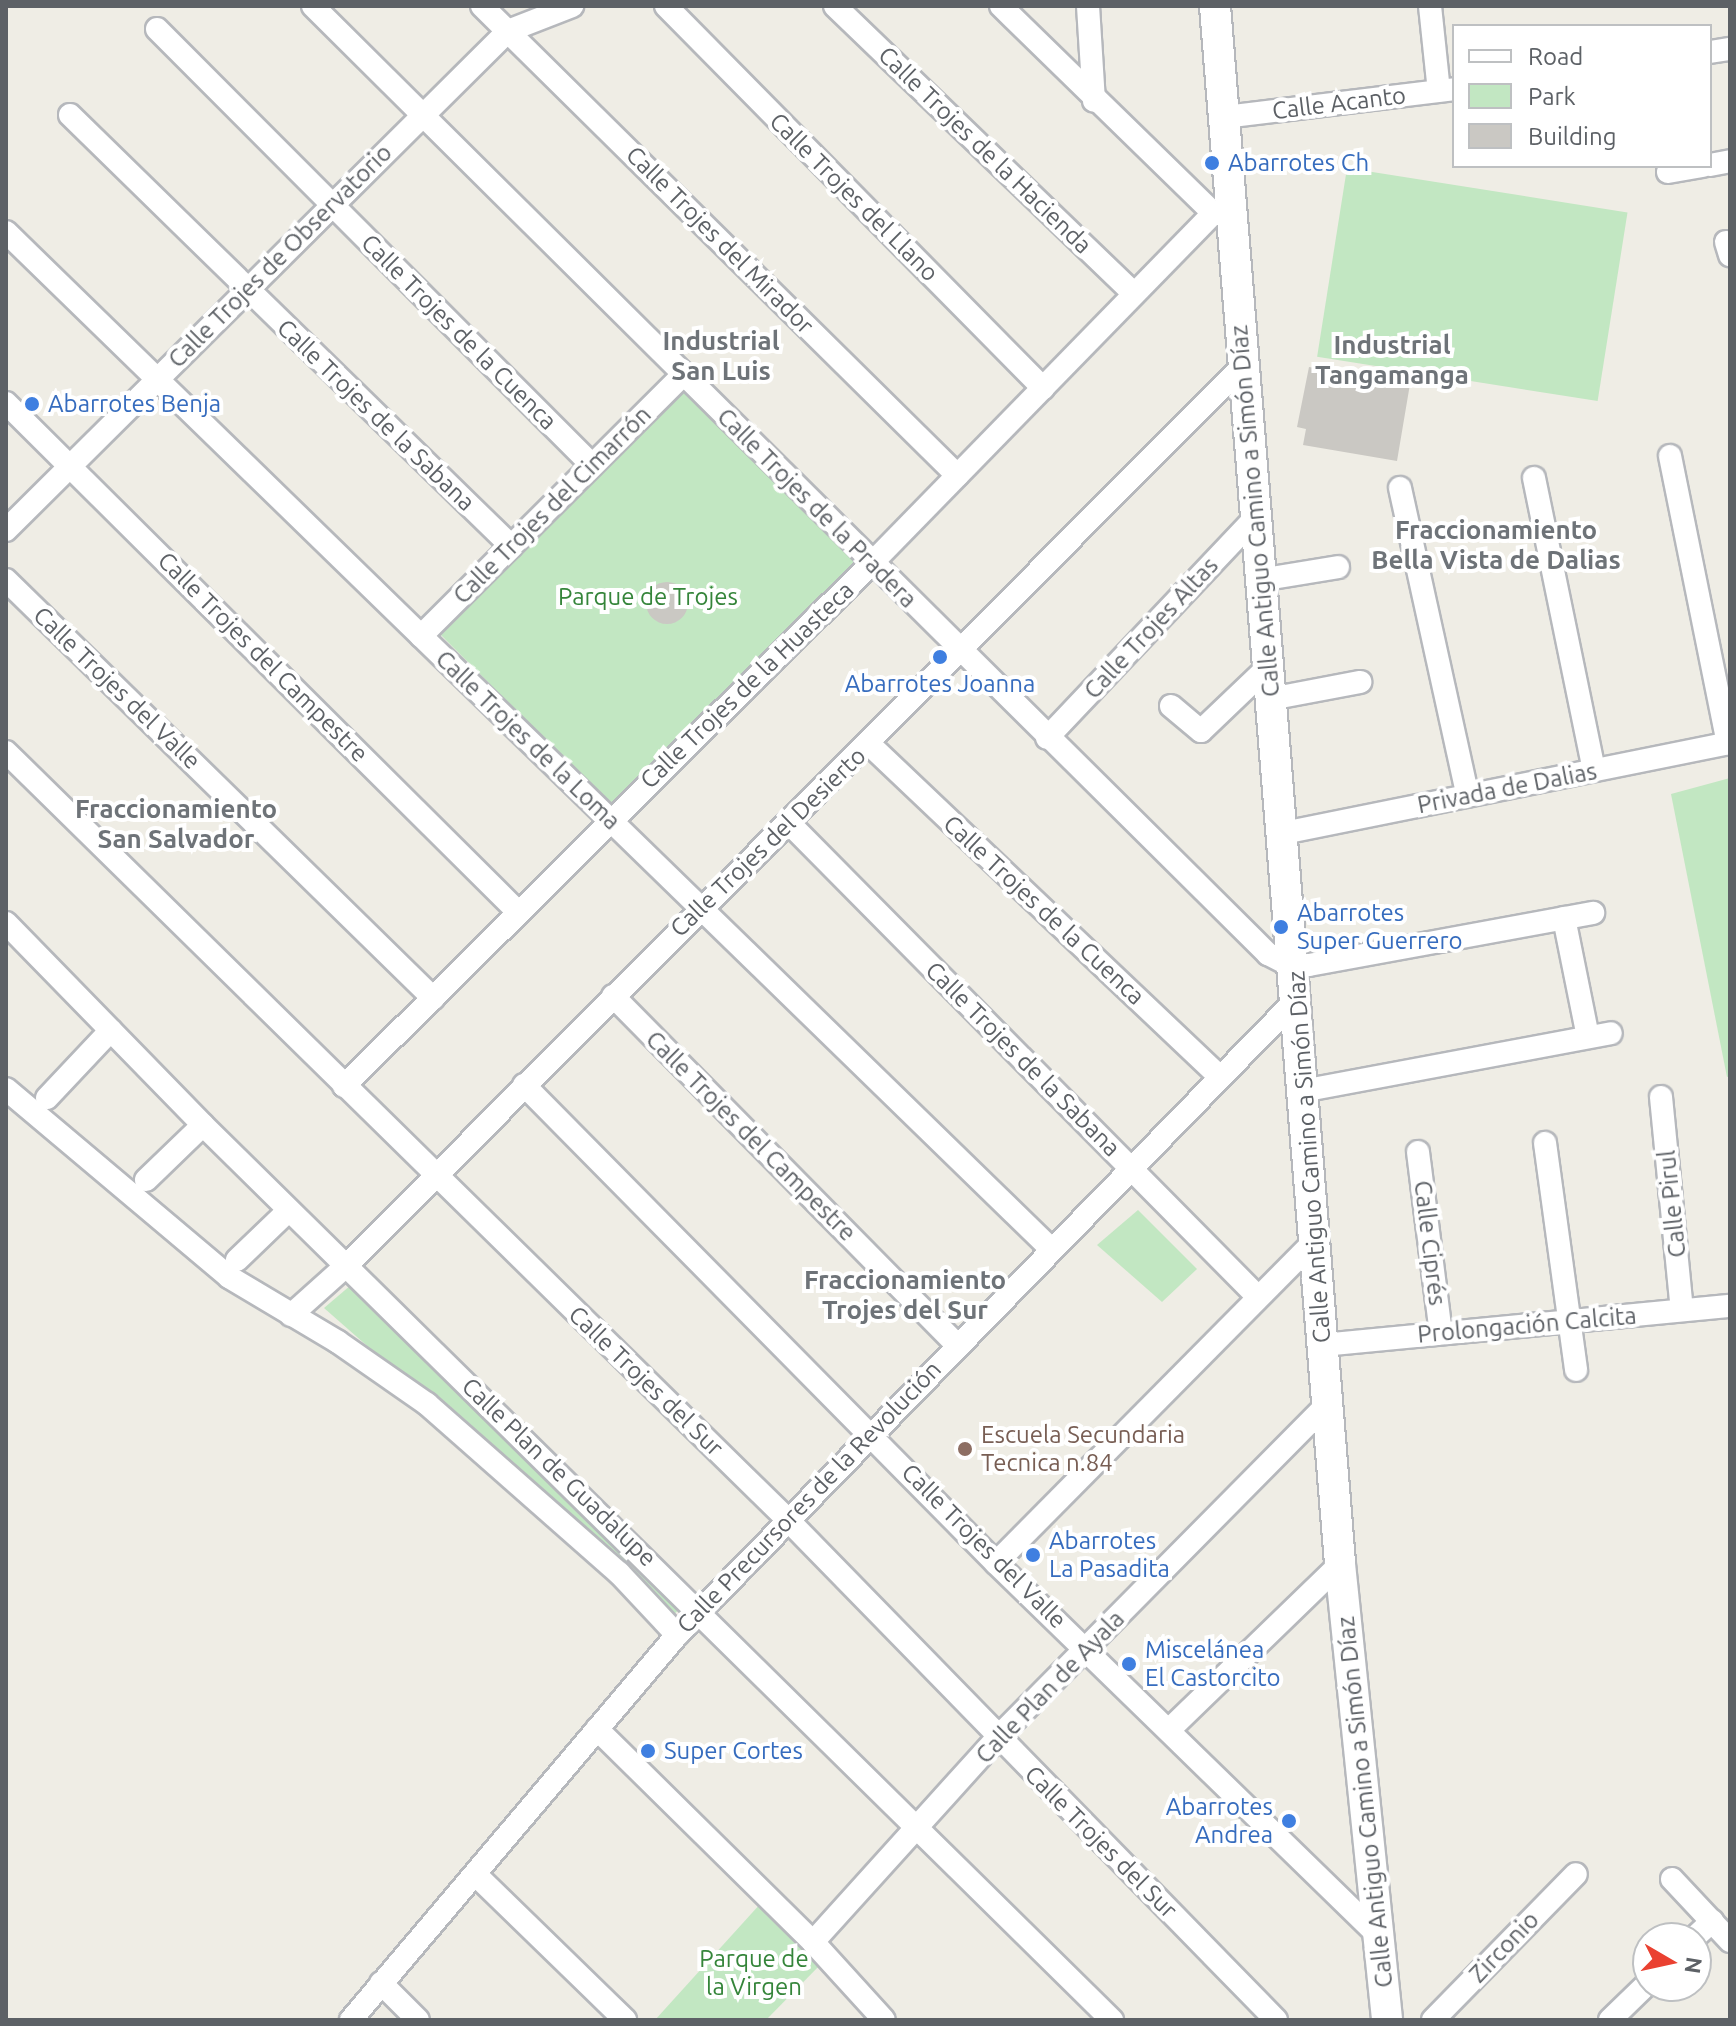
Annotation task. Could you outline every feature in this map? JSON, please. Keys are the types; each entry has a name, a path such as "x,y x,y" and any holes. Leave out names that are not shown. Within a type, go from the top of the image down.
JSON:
{"main road":[{"name":"Calle Antiguo Camino a Simón Díaz","path":"1215,6 1224,117 1222,212 1243,366 1340,1564 1387,2020"}],"street":[{"name":"Calle Trojes de la Pradera","path":"313,6 1047,738 1268,954 1294,967"},
{"name":"Calle Trojes del Mirador","path":"482,6 957,475"},
{"name":"Calle Trojes de Observatorio","path":"6,530 421,114 508,31 572,6"},
{"name":"Calle Trojes del Llano","path":"666,6 1043,388"},
{"name":"Calle Trojes de la Hacienda","path":"835,6 1134,294"},
{"path":"1001,6 1094,101 1222,212"},
{"path":"1088,6 1094,101"},
{"path":"1430,6 1447,90"},
{"name":"Calle Trojes de la Cuenca","path":"157,29 592,465"},
{"name":"Calle Acanto","path":"1224,117 1447,90"},
{"name":"Calle Trojes de la Sabana","path":"70,115 511,546"},
{"path":"1668,172 1691,168"},
{"name":"Calle Trojes de la Huasteca","path":"344,1086 872,563 1134,294 1222,212"},
{"name":"Calle Trojes de la Loma","path":"6,232 1050,1248"},
{"name":"Calle Trojes del Desierto","path":"291,1315 347,1265 435,1173 869,744 1243,366"},
{"name":"Calle Trojes del Cimarrón","path":"421,636 683,375"},
{"name":"Calle Trojes del Campestre","path":"6,403 518,912"},
{"path":"1670,456 1729,743"},
{"path":"1534,478 1594,770"},
{"path":"1400,488 1468,796"},
{"name":"Calle Trojes Altas","path":"1047,738 1254,519"},
{"path":"1259,580 1338,567"},
{"name":"Calle Trojes del Valle","path":"6,580 433,998"},
{"path":"1171,706 1201,731 1267,668"},
{"path":"1270,699 1360,682"},
{"name":"Privada de Dalias","path":"1283,833 1729,743"},
{"name":"Calle Trojes de la Cuenca","path":"869,744 1218,1075"},
{"name":"Calle Trojes del Sur","path":"6,752 787,1519 1276,2020"},
{"name":"Calle Trojes de la Sabana","path":"789,823 1257,1296"},
{"path":"1294,967 1593,913"},
{"path":"1564,918 1588,1037"},
{"name":"Calle Plan de Guadalupe","path":"6,923 203,1125 701,1610 915,1830 1112,2020"},
{"name":"Calle Trojes del Campestre","path":"613,996 956,1344"},
{"name":"Calle Precursores de la Revolución","path":"351,2020 677,1635 1218,1075 1296,1000"},
{"path":"47,1098 111,1030"},
{"path":"1302,1091 1611,1033"},
{"name":"Calle Trojes del Valle","path":"524,1085 871,1432 996,1563 1170,1729 1379,1936"},
{"path":"6,1089 229,1277 427,1404 619,1573 677,1635"},
{"name":"Calle Pirul","path":"1661,1097 1682,1310"},
{"path":"146,1180 203,1125"},
{"path":"1545,1143 1576,1370"},
{"name":"Calle Ciprés","path":"1418,1152 1441,1333"},
{"path":"237,1260 289,1210"},
{"path":"996,1563 1257,1296 1315,1241"},
{"name":"Prolongación Calcita","path":"1323,1345 1730,1306"},
{"name":"Calle Plan de Ayala","path":"813,1942 998,1737 1328,1404"},
{"path":"1170,1729 1340,1564"},
{"path":"597,1729 813,1942 884,2020"},
{"name":"Zirconio","path":"1433,2020 1576,1874"},
{"path":"476,1875 625,2020"},
{"path":"1672,1879 1725,1934"},
{"path":"381,1983 418,2020"}],"green space":[{"path":"1347,168 1628,212 1598,401 1317,357"},
{"name":"Parque de Trojes","path":"684,386 859,561 613,807 438,632"},
{"path":"1730,778 1730,1076 1727,1077 1671,794"},
{"path":"1138,1210 1197,1269 1162,1302 1097,1245"},
{"path":"351,1285 682,1607 673,1615 324,1308"},
{"name":"Parque de la Virgen","path":"761,1903 823,1962 766,2020 655,2020"}],"building":[{"path":"1309,367 1410,384 1397,461 1303,445 1306,429 1297,427"},
{"path":"667,582 682,588 688,603 682,618 667,624 652,618 646,603 652,588"}],"place":[{"name":"Abarrotes Ch","path":"1212,163"},
{"name":"Abarrotes Benja","path":"32,404"},
{"name":"Abarrotes Joanna","path":"940,657"},
{"name":"Abarrotes Super Guerrero","path":"1281,927"},
{"name":"Escuela Secundaria Tecnica n.84","path":"965,1449"},
{"name":"Abarrotes La Pasadita","path":"1033,1555"},
{"name":"Miscelánea El Castorcito","path":"1129,1664"},
{"name":"Super Cortes","path":"648,1751"},
{"name":"Abarrotes Andrea","path":"1289,1821"}],"district":[{"name":"Industrial San Luis","path":"721,356"},
{"name":"Industrial Tangamanga","path":"1392,360"},
{"name":"Fraccionamiento Bella Vista de Dalias","path":"1496,545"},
{"name":"Fraccionamiento San Salvador","path":"176,824"},
{"name":"Fraccionamiento Trojes del Sur","path":"905,1295"}]}
